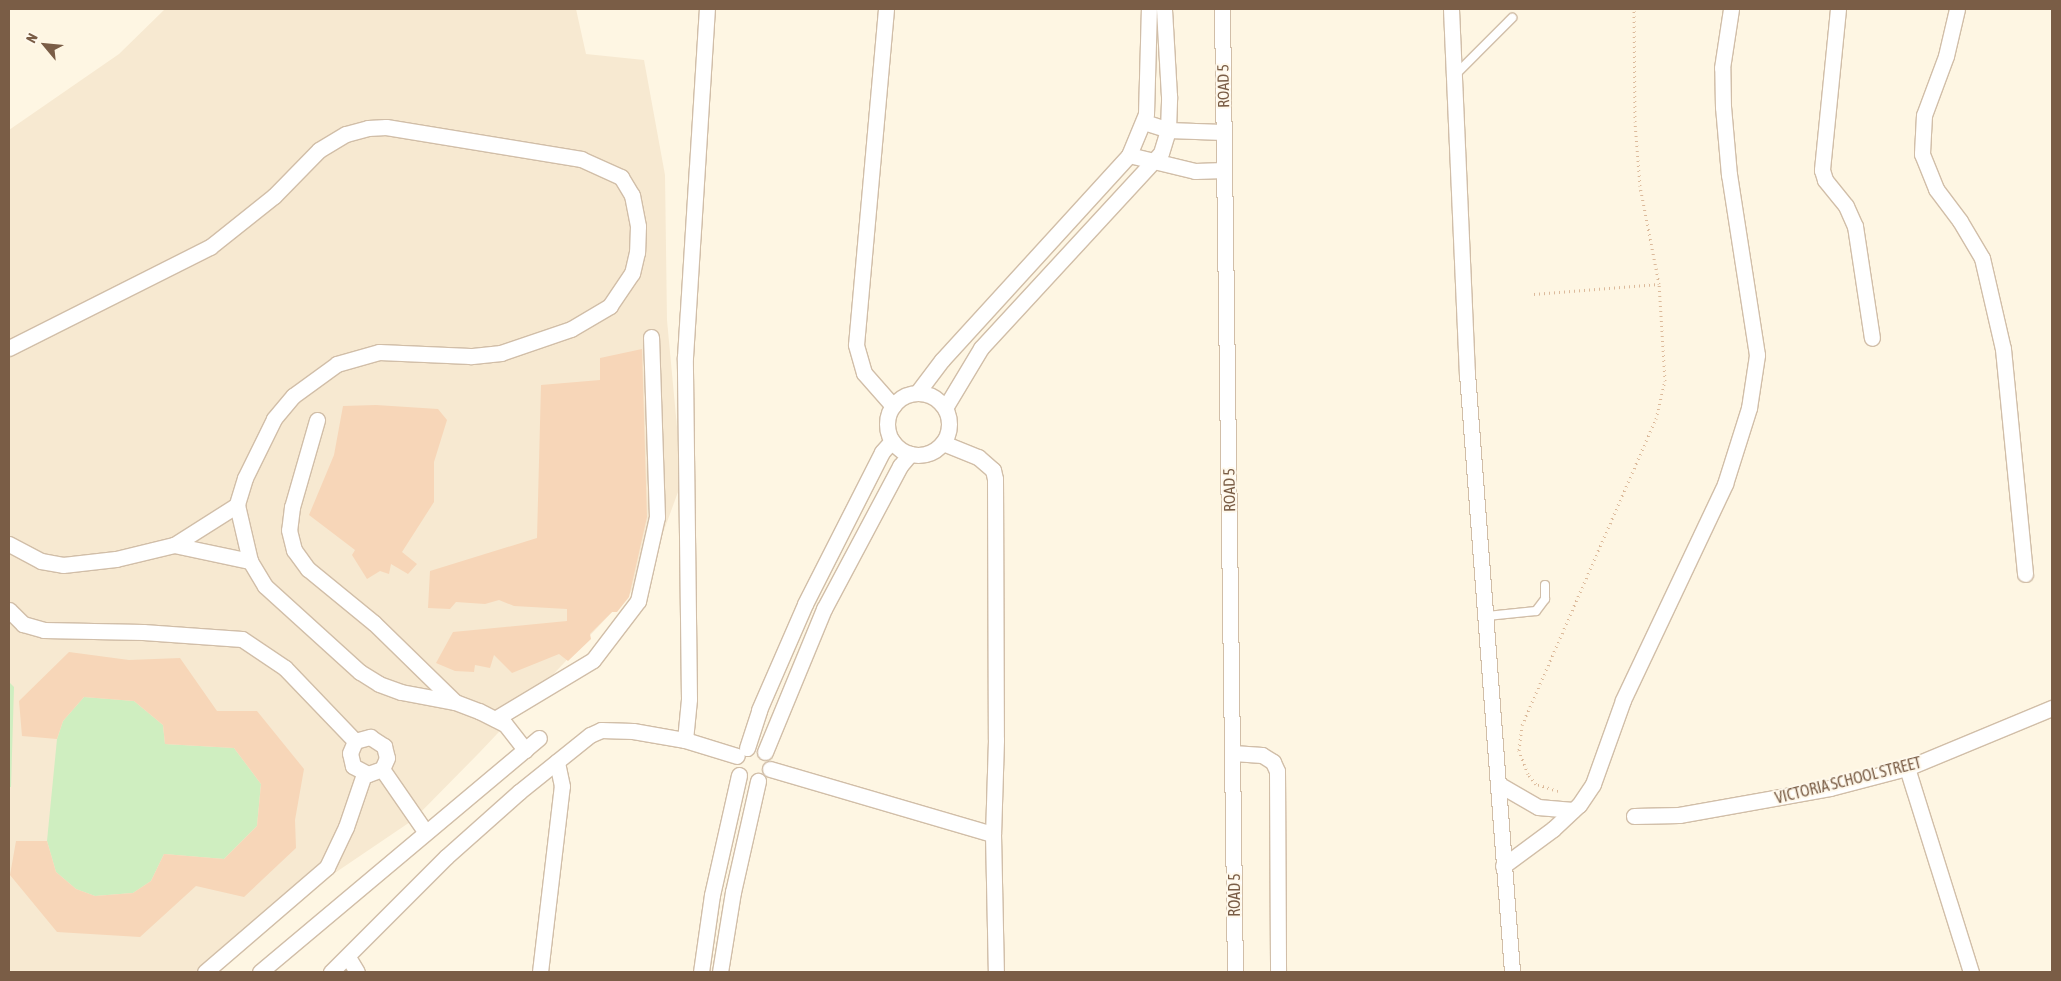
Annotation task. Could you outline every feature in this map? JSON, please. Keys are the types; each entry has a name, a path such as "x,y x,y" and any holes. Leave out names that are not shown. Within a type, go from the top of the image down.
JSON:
{"street":[{"path":"685,740 689,699 685,357 707,9"},
{"path":"886,9 856,345 858,360 870,384 893,406"},
{"path":"917,393 933,397 945,408 949,420 943,443 922,456 910,454 892,441 887,423 893,406 900,399 917,393 942,360 1130,155 1144,122 1149,9"},
{"path":"945,408 981,348 1161,153 1168,130 1169,80 1164,9"},
{"name":"ROAD 5","path":"1222,9 1235,972"},
{"path":"1451,9 1467,373 1500,784 1503,866 1512,972"},
{"path":"1503,866 1525,852 1578,805 1593,784 1623,700 1725,484 1754,382 1757,355 1725,141 1722,68 1731,9"},
{"path":"1838,9 1822,170 1825,180 1846,206 1854,226 1872,338"},
{"path":"1957,9 1946,56 1924,116 1922,154 1936,189 1960,221 1982,258 2003,349 2025,574"},
{"path":"1144,122 1168,130 1223,132"},
{"path":"9,348 210,246 274,196 319,150 346,134 368,128 386,127 581,159 621,177 632,195 638,226 637,252 632,273 610,306 571,329 502,353 470,356 379,352 336,364 293,396 274,419 245,478 237,505 250,561 270,592 360,672 401,692 454,702 495,719 510,728 525,750"},
{"path":"1130,155 1153,163 1195,171 1224,170"},
{"path":"495,719 593,660 638,601 657,517 651,337"},
{"path":"317,420 293,499 289,530 294,550 308,569 374,623 454,702"},
{"path":"701,972 712,895 739,775 735,762 742,752 805,604 882,452 892,441"},
{"path":"943,443 978,457 992,470 995,479 996,740 993,834 996,972"},
{"path":"770,769 765,752 824,609 900,466 910,454"},
{"path":"9,544 41,561 63,565 116,559 174,545 237,505"},
{"path":"174,545 250,561"},
{"path":"9,610 23,624 44,630 143,632 242,639 285,668 355,741"},
{"name":"VICTORIA SCHOOL STREET","path":"1634,816 1679,815 1768,800 1907,768 2052,708"},
{"path":"331,972 446,857 556,762 601,730 618,729 742,752 765,752"},
{"path":"370,736 381,742 387,758 382,769 372,775 364,774 353,766 350,757 355,741 370,736"},
{"path":"260,972 539,738"},
{"path":"1233,753 1262,755 1273,762 1277,770 1278,972"},
{"path":"540,972 562,792 556,762"},
{"path":"1907,768 1971,972"},
{"path":"382,769 425,832"},
{"path":"770,769 993,834"},
{"path":"720,972 733,892 758,781 770,769"},
{"path":"205,972 326,867 346,827 364,774"},
{"path":"739,775 750,782 758,781"},
{"path":"1500,784 1538,807 1578,805"},
{"path":"348,957 357,972"}],"lane":[{"path":"1455,75 1512,18"},
{"path":"1487,616 1536,610 1545,599 1546,585"}],"path":[{"path":"1578,805 1536,784 1522,762 1519,737 1660,409 1665,381 1659,284 1640,186 1635,122 1634,9"},
{"path":"1534,294 1659,284"}],"shaded area":[{"path":"165,9 576,9 586,54 644,60 665,175 667,320 682,481 648,574 479,753 413,820 289,904 210,972 9,972 9,130 119,54"}],"green space":[{"path":"9,682 14,687 11,787 9,787"},
{"path":"84,697 134,701 163,725 165,744 234,748 261,784 257,826 224,859 164,854 151,881 133,893 95,896 76,889 56,872 47,841 57,739 63,721"}],"building":[{"path":"642,349 647,517 629,597 617,612 612,612 590,634 591,639 568,661 559,654 512,673 494,655 490,668 475,665 474,672 455,671 436,663 453,632 567,621 567,609 514,606 499,600 485,604 456,602 450,609 428,608 430,571 537,538 541,385 600,380 600,358"},
{"path":"376,405 438,409 447,420 434,462 434,502 402,552 417,564 408,574 391,564 389,574 380,571 367,579 352,555 355,550 309,515 334,455 343,406"},
{"path":"69,652 129,660 180,658 217,711 257,711 304,769 295,820 296,848 244,897 196,886 140,937 57,932 10,875 16,841 47,841 56,872 76,889 95,896 133,893 151,881 164,854 224,859 257,826 261,784 234,748 165,744 163,725 134,701 84,697 63,721 57,739 22,736 19,701"}]}
